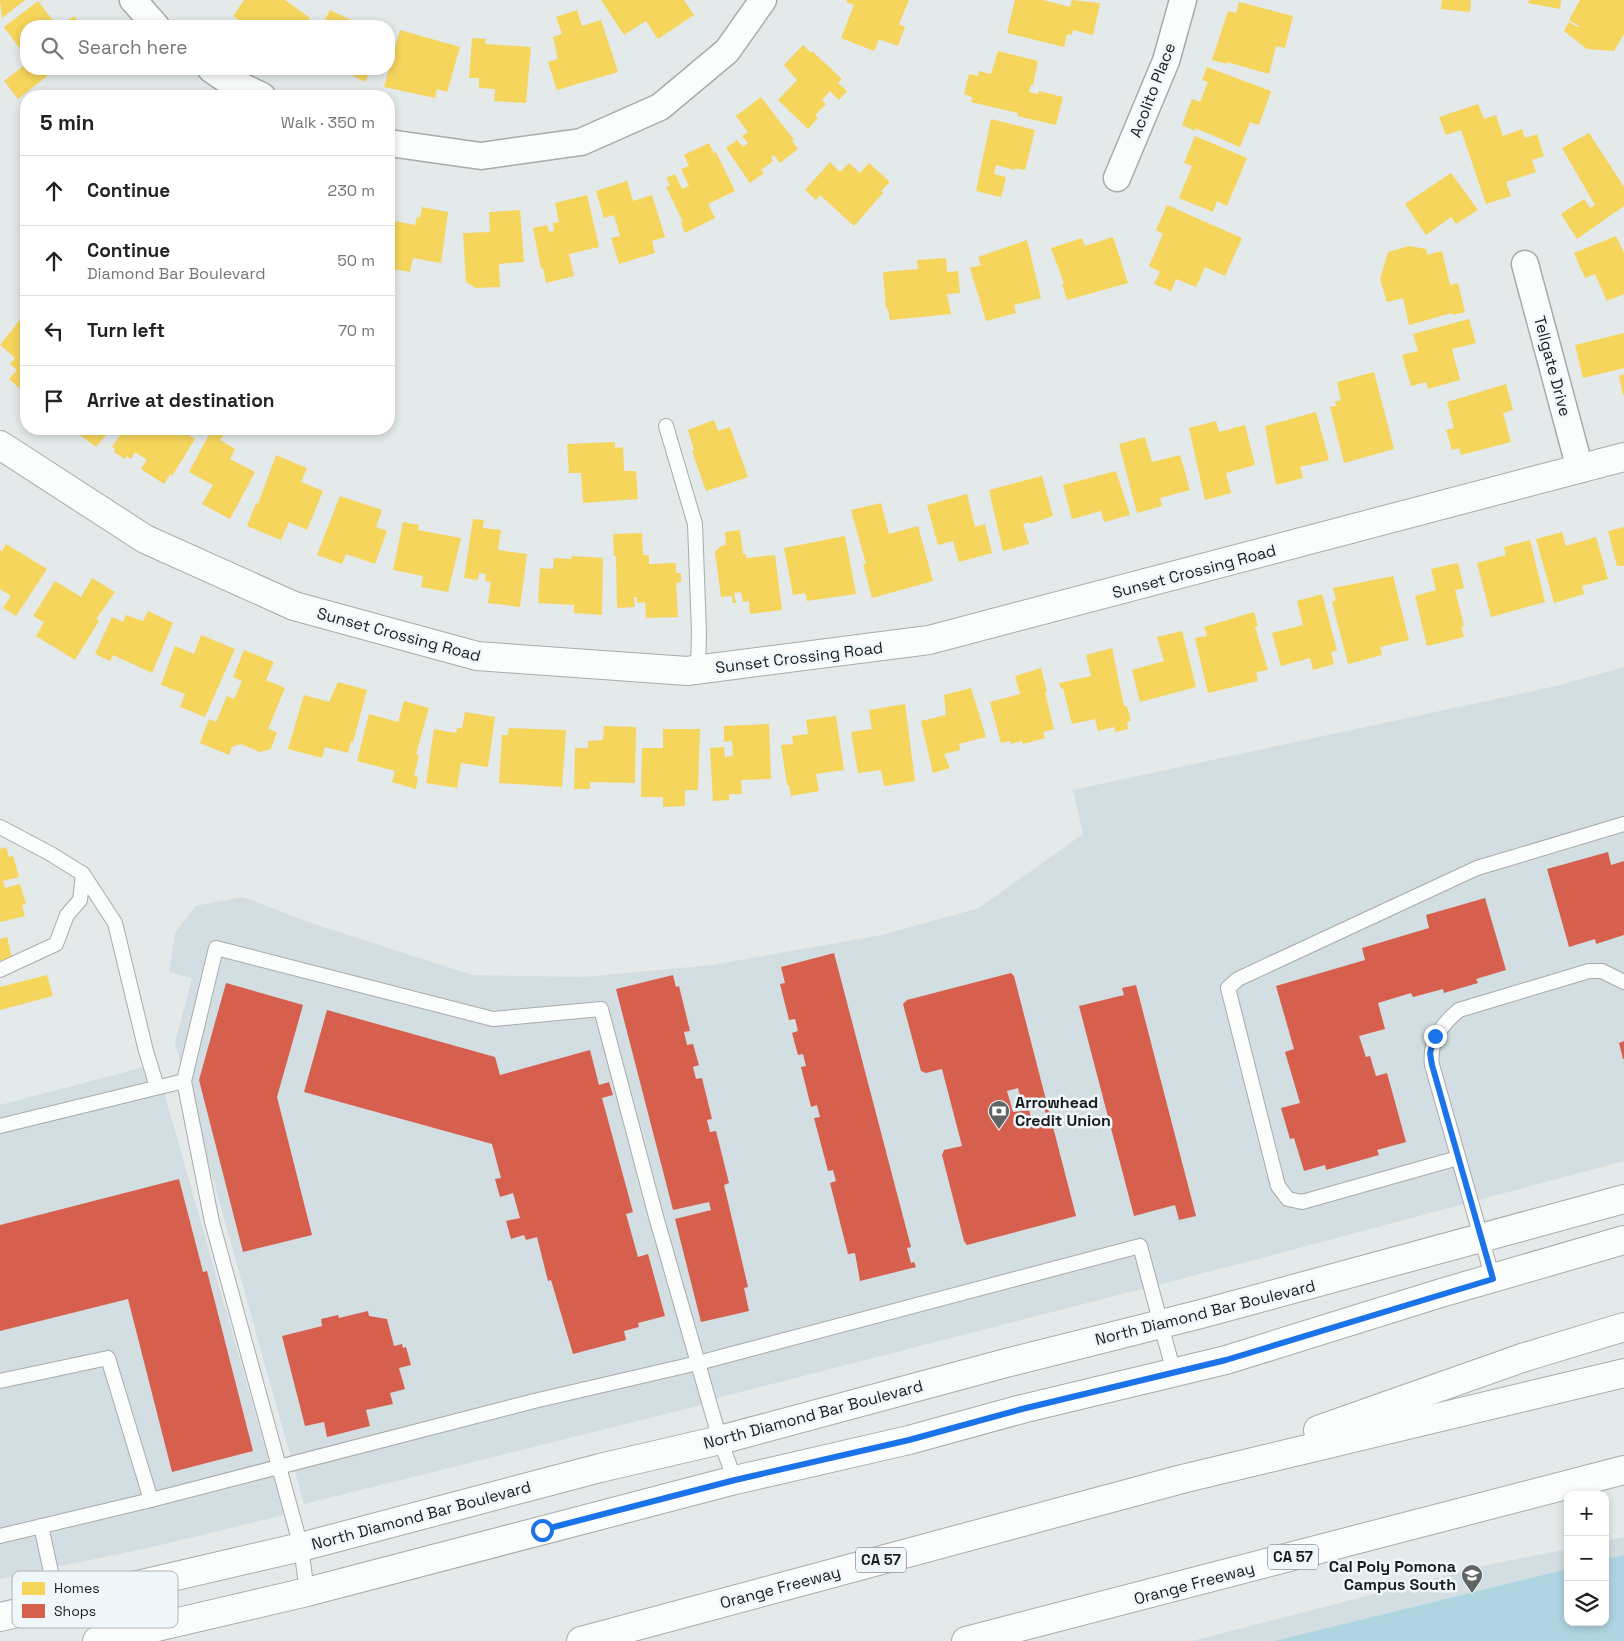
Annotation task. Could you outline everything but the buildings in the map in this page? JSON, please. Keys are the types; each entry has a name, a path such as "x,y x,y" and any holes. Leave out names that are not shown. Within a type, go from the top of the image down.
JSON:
{"main road":[{"name":"Sunset Crossing Road","path":"0,444 145,539 294,606 478,656 687,671 929,640 1624,457"},
{"name":"North Diamond Bar Boulevard","path":"178,1576 301,1547 600,1468 720,1440 832,1408 1160,1324 1624,1199"},
{"path":"178,1622 307,1592 735,1480 909,1440 1022,1409 1174,1373 1334,1328 1624,1240"},
{"path":"1182,1478 1525,1357 1624,1327"},
{"name":"CA 57","path":"1182,1478 1624,1373"},
{"name":"Orange Freeway","path":"966,1641 1623,1471"},
{"name":"Orange Freeway","path":"581,1641 1182,1478"},
{"path":"98,1641 153,1628"}],"street":[{"path":"133,0 151,20"},
{"path":"395,144 481,156 581,142 660,107 727,51 763,0"},
{"name":"Acolito Place","path":"1117,178 1166,61 1183,0"},
{"path":"220,75 249,90"},
{"name":"Tellgate Drive","path":"1525,264 1580,469"}],"lane":[{"path":"666,426 695,524 699,632 698,670"},
{"path":"1458,1158 1302,1202 1288,1199 1278,1186 1228,988 1238,979 1477,868 1624,824"},
{"path":"0,827 51,854 83,874 115,923 146,1051 157,1087"},
{"path":"0,970 56,944 67,915 80,900 83,874"},
{"path":"307,1592 301,1547 212,1222 184,1081 216,948 493,1019 601,1009 655,1213 720,1440 735,1480"},
{"path":"1493,1279 1430,1053 1435,1036 1446,1021 1459,1010 1590,971 1602,971 1624,982"},
{"path":"0,1126 184,1081"},
{"path":"0,1536 151,1500 534,1401 698,1363 1140,1246 1174,1373"},
{"path":"0,1381 108,1358 151,1500"},
{"path":"41,1526 51,1571"}],"shaded area":[{"path":"1624,667 1624,1161 1258,1259 721,1397 710,1403 304,1504 175,1043 192,978 169,972 175,933 195,906 243,897 311,923 472,975 583,977 713,965 882,935 979,908 1083,834 1073,790 1556,686"},
{"path":"156,1064 284,1515 152,1547 38,1571 12,1571 12,1576 0,1579 0,1105"},
{"name":"Cal Poly Pomona Campus South","path":"1624,1537 1624,1641 1192,1641 1487,1565 1564,1550 1564,1626 1609,1626 1609,1540"},
{"path":"1624,1555 1624,1641 1275,1641 1564,1570 1564,1626 1609,1626 1609,1558"}],"place":[{"name":"Arrowhead Credit Union","path":"999,1130"},
{"name":"Cal Poly Pomona Campus South","path":"1472,1594"}],"route":[{"path":"542,1530 735,1480 909,1440 1022,1409 1226,1360 1493,1279 1432,1065 1430,1053 1435,1036"}]}
